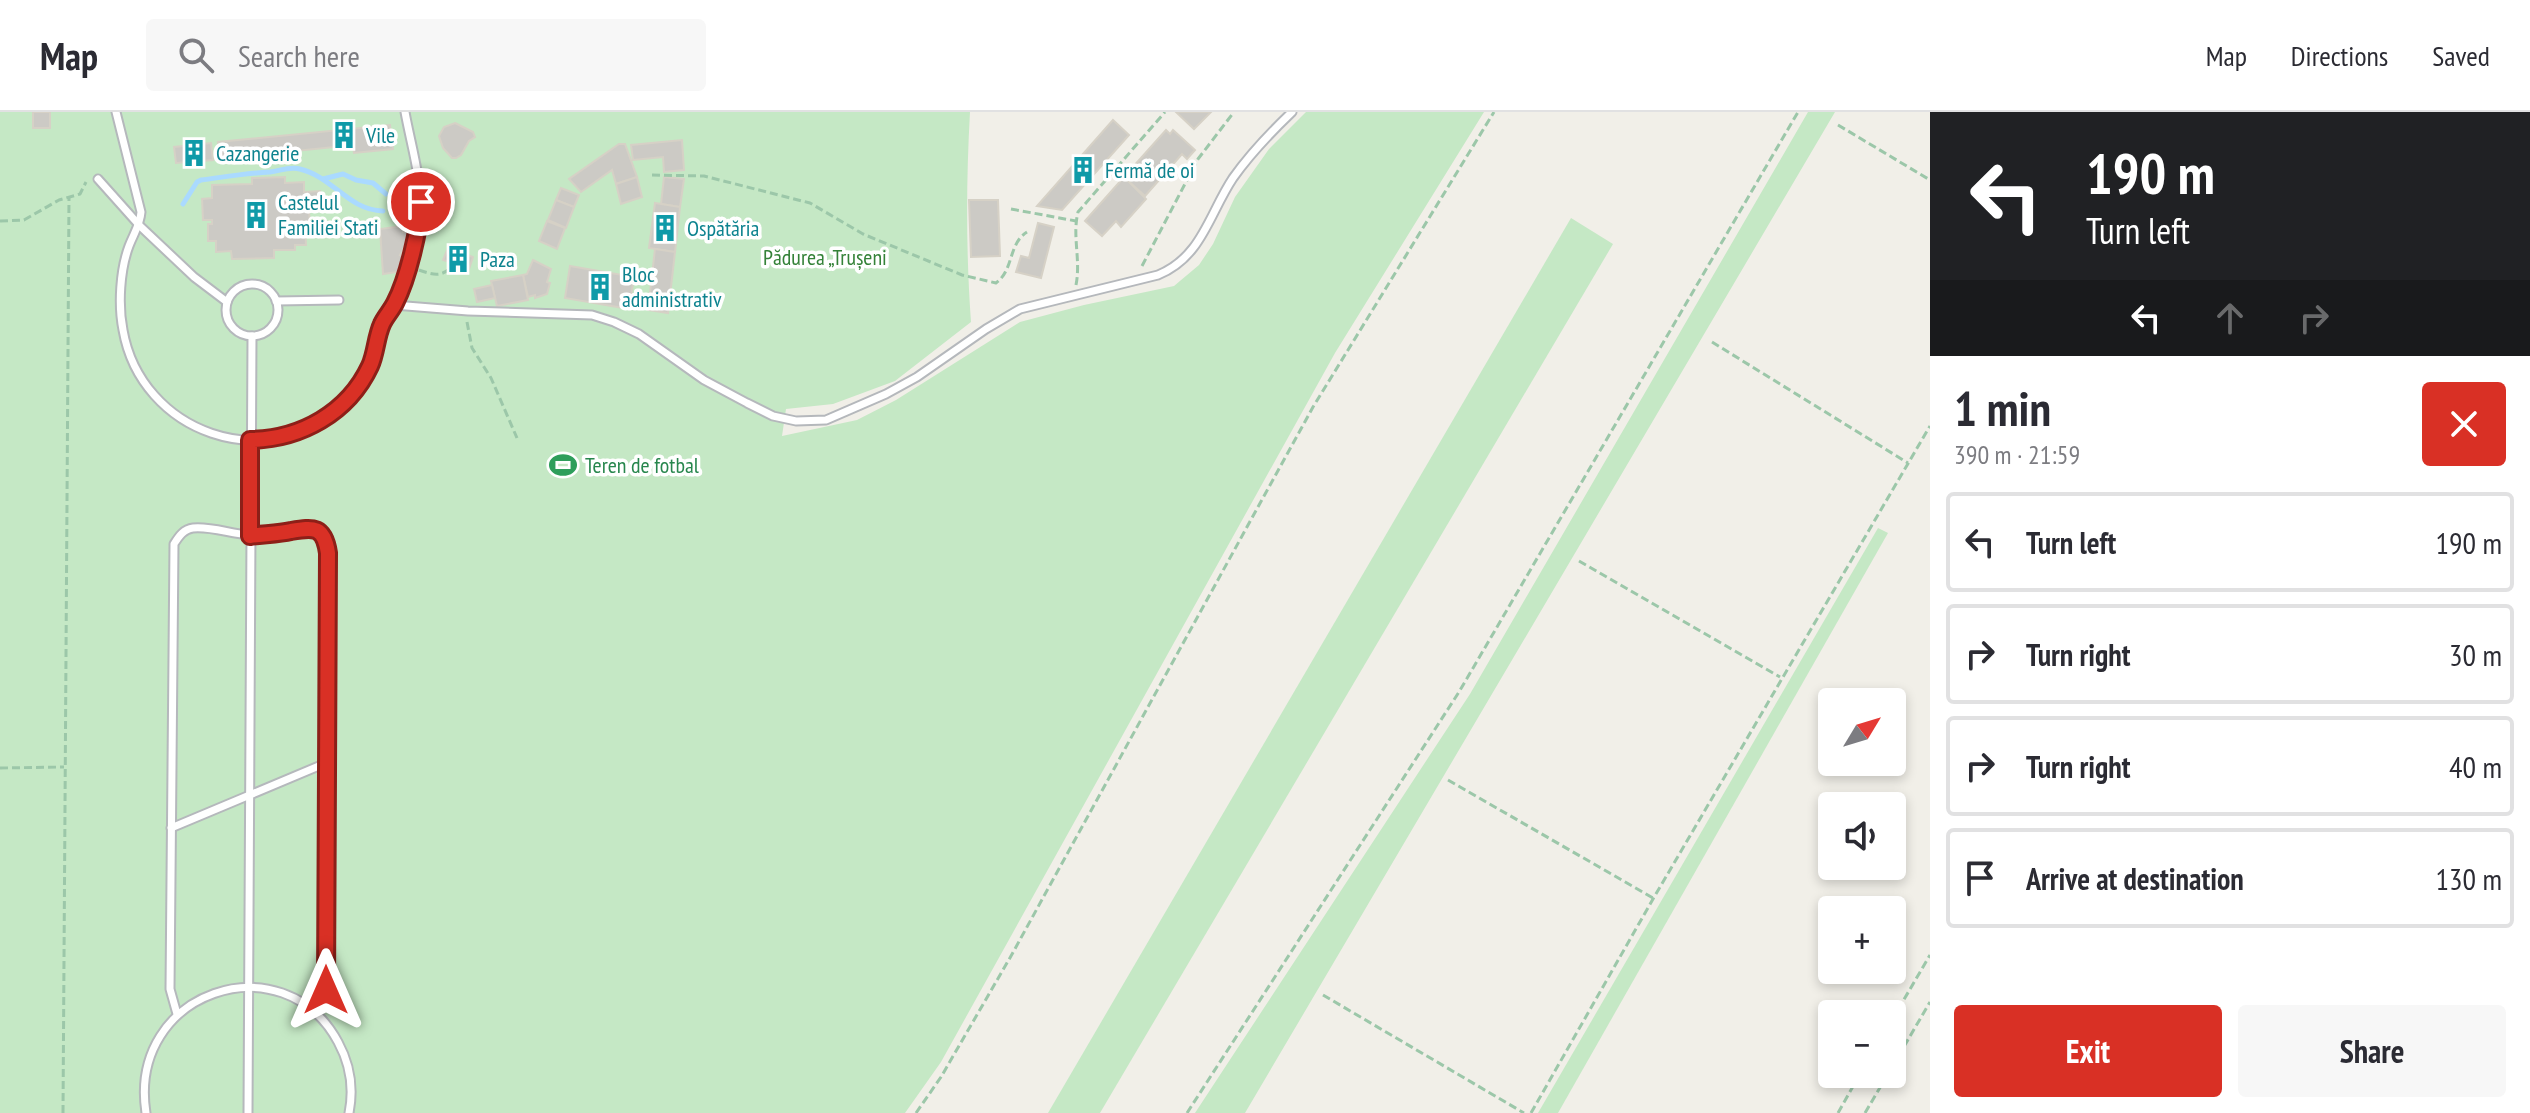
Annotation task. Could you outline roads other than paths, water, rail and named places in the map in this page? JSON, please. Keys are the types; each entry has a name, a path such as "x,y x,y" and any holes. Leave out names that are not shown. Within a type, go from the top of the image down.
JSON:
{"lane":[{"path":"116,112 141,212 140,226 129,246 121,306 127,349 148,389 180,419 220,437 250,440 286,436 326,418 357,387 369,368 381,325 404,282 421,202 405,112"},
{"path":"394,305 592,315 639,334 704,380 773,416 796,421 826,420 917,377 1020,309 1174,268 1198,242 1232,181 1254,150 1292,112"},
{"path":"98,179 140,226 194,277 227,302"},
{"path":"247,285 264,288 276,301 277,318 267,331 252,336 236,331 231,325 227,302 232,294 247,285"},
{"path":"276,301 339,300"},
{"path":"248,1113 252,336"},
{"path":"177,1014 170,989 174,544 179,536 193,528 250,536 302,527 321,533 326,541 328,568 326,990 316,1014"},
{"path":"171,828 326,763"},
{"path":"146,1113 144,1073 151,1051 162,1032 177,1014 193,1003 211,994 249,988 285,996 316,1014 332,1032 344,1054 350,1077 352,1101 349,1113"}],"waterway":[{"path":"183,204 201,180 292,168 312,173 360,205 383,211"},
{"path":"323,179 343,174 373,183 386,194"}],"place":[{"name":"Vile","path":"344,135"},
{"name":"Cazangerie","path":"194,153"},
{"name":"Fermă de oi","path":"1083,170"},
{"name":"Castelul Familiei Stati","path":"256,215"},
{"name":"Ospătăria","path":"665,228"},
{"name":"Paza","path":"458,259"},
{"name":"Bloc administrativ","path":"600,287"},
{"name":"Teren de fotbal","path":"563,465"}],"park label":[{"name":"Pădurea „Trușeni","path":"825,257"}]}
